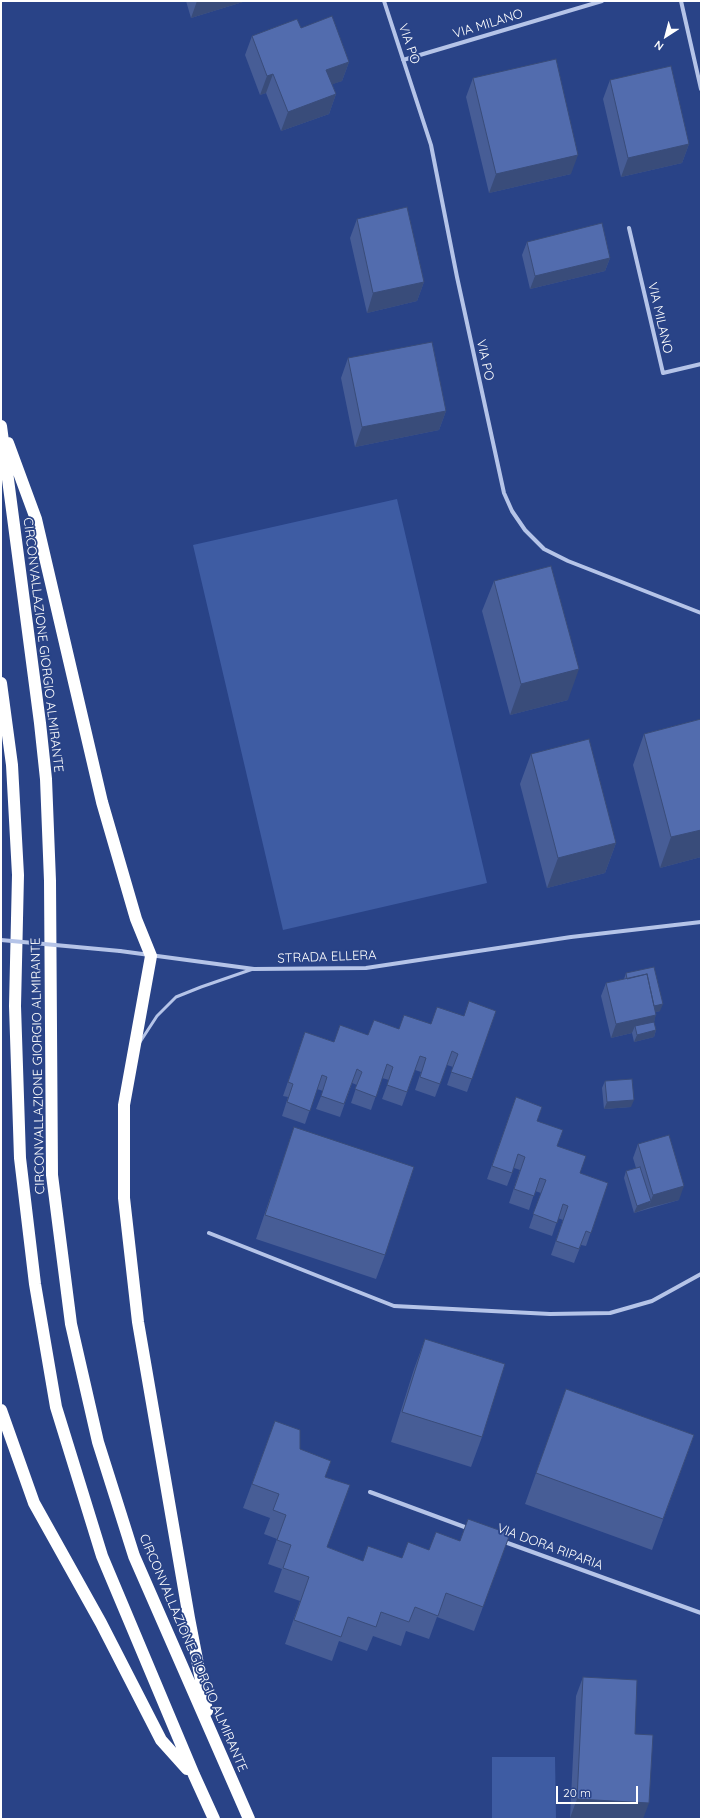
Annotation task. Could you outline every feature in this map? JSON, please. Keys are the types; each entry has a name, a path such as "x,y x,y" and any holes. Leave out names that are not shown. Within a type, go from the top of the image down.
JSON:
{"highway":[{"path":"1,425 36,519 102,802 136,919 151,956 124,1105 124,1198 137,1314 188,1618 212,1734"},
{"name":"CIRCONVALLAZIONE GIORGIO ALMIRANTE","path":"1,425 46,779 50,881 52,1175 71,1324 98,1442 134,1556 249,1819"},
{"name":"CIRCONVALLAZIONE GIORGIO ALMIRANTE","path":"1,683 12,765 18,875 16,1006 20,1158 35,1284 56,1406 102,1556 214,1819"},
{"path":"1,1410 34,1503 104,1629 161,1740 194,1775"}],"street":[{"name":"VIA PO","path":"384,1 403,60 411,79 431,145 457,276 504,493 512,511 524,530 544,549 701,613"},
{"name":"VIA MILANO","path":"403,60 602,1"},
{"path":"681,1 701,89"},
{"name":"VIA MILANO","path":"629,228 662,373 701,364"},
{"name":"STRADA ELLERA","path":"1,940 120,951 254,969 366,968 571,937 701,922"},
{"path":"209,1233 394,1306 550,1314 610,1313 652,1301 701,1274"},
{"path":"370,1492 473,1530"},
{"name":"VIA DORA RIPARIA","path":"495,1538 701,1613"}],"lane":[{"path":"134,1050 157,1016 176,997 254,969"}],"shaded area":[{"path":"397,499 487,883 283,930 193,545"},
{"path":"492,1757 555,1757 556,1819 492,1819"}],"building":[{"path":"332,16 349,62 326,70 336,94 288,112 273,74 267,76 252,36 297,19 301,28"},
{"path":"556,59 578,155 496,174 473,78"},
{"path":"671,66 689,144 628,158 610,80"},
{"path":"407,207 424,282 373,293 357,219"},
{"path":"602,223 610,258 535,276 527,242"},
{"path":"432,342 446,411 362,427 348,358"},
{"path":"551,566 579,669 521,684 494,581"},
{"path":"701,719 701,830 671,837 644,734"},
{"path":"589,739 616,843 558,858 531,754"},
{"path":"654,967 663,1004 654,1006 647,974 627,979 626,973"},
{"path":"647,974 656,1015 616,1024 606,983"},
{"path":"469,1001 496,1011 472,1079 451,1072 458,1054 452,1051 440,1084 420,1077 426,1058 420,1056 407,1092 387,1085 393,1067 387,1064 376,1097 355,1089 362,1072 357,1069 344,1104 321,1096 327,1077 322,1075 310,1111 287,1102 293,1084 288,1082 305,1032 334,1042 340,1025 368,1035 374,1020 399,1029 404,1015 431,1024 437,1007 464,1016"},
{"path":"654,1022 656,1030 637,1035 635,1026"},
{"path":"632,1079 634,1100 607,1102 605,1081"},
{"path":"516,1097 542,1107 537,1121 563,1130 557,1146 586,1156 580,1173 608,1183 591,1233 586,1231 579,1249 556,1241 568,1206 563,1204 557,1223 533,1214 546,1180 540,1178 534,1196 514,1189 525,1157 518,1154 512,1173 492,1166"},
{"path":"294,1127 414,1167 385,1255 265,1215"},
{"path":"669,1135 684,1186 653,1195 638,1144"},
{"path":"640,1167 651,1201 637,1206 626,1171"},
{"path":"425,1339 505,1364 482,1437 402,1412"},
{"path":"566,1389 694,1435 663,1519 536,1473"},
{"path":"275,1421 300,1430 300,1449 331,1461 325,1477 350,1485 327,1547 363,1561 368,1546 402,1558 408,1542 429,1550 436,1532 460,1541 468,1519 510,1534 483,1607 446,1593 438,1616 415,1607 409,1622 381,1612 376,1627 348,1617 341,1637 294,1620 309,1577 283,1568 291,1545 277,1540 286,1515 273,1510 279,1494 252,1484"},
{"path":"583,1677 637,1680 635,1734 653,1735 649,1803 577,1799"}]}
